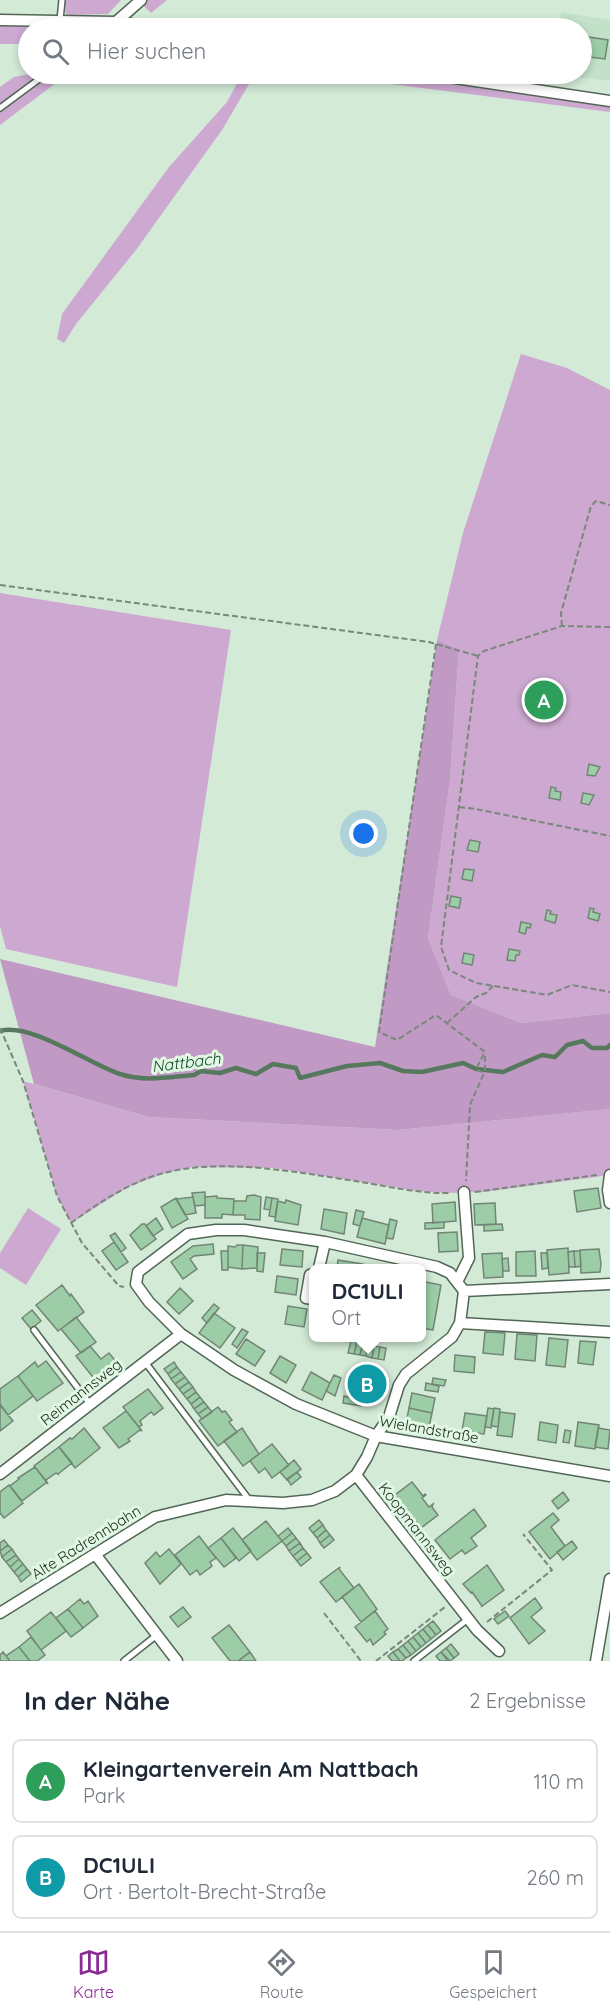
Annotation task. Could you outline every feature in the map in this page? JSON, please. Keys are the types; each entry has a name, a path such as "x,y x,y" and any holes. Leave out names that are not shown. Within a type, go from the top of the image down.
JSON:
{"street":[{"path":"119,18 141,0"},
{"path":"0,20 18,20"},
{"path":"495,84 610,101"},
{"path":"604,1175 610,1203"},
{"path":"458,1280 469,1258 464,1192"},
{"path":"141,1292 136,1284 138,1272 188,1234 216,1230 244,1230 325,1242 424,1264"},
{"path":"320,1264 325,1242"},
{"path":"426,1265 450,1273 458,1280 464,1291 460,1323 610,1332"},
{"path":"309,1281 306,1298 309,1298"},
{"path":"464,1291 610,1284"},
{"name":"Wielandstraße","path":"141,1292 181,1334 234,1370 296,1404 376,1436 610,1476"},
{"name":"Alte Radrennbahn","path":"1,1611 155,1517 226,1500 283,1503 312,1500 335,1491 356,1475 367,1457 388,1417 396,1391 405,1374 447,1342 460,1323"},
{"name":"Reimannsweg","path":"0,1474 181,1334"},
{"name":"Koopmannsweg","path":"356,1475 468,1619 500,1651"},
{"path":"95,1554 177,1661"},
{"path":"596,1661 610,1579"}],"lane":[{"path":"60,18 63,0"},
{"path":"0,108 32,84"},
{"path":"34,1330 90,1404"},
{"path":"145,1362 251,1502"},
{"path":"414,1661 468,1619"},
{"path":"124,1661 157,1635"}],"path":[{"path":"562,626 561,614 591,506 596,501 610,505"},
{"path":"0,585 436,644 478,656"},
{"path":"610,627 562,626 484,651 478,656 441,947 449,970 476,983 547,995 572,986 610,992"},
{"path":"436,644 379,1032 397,1040 436,1015 485,1052"},
{"path":"459,807 610,836"},
{"path":"485,1052 446,1023 476,997 486,993 493,986"},
{"path":"0,1028 23,1081 57,1197 82,1243 119,1286 141,1292"},
{"path":"484,1073 476,1069 485,1052"},
{"path":"464,1192 470,1105 484,1073 485,1052"},
{"path":"71,1223 128,1187 168,1172 193,1167 274,1168 418,1191 464,1192 506,1189 604,1175"},
{"path":"477,1630 552,1570 523,1534"},
{"path":"376,1661 454,1600"},
{"path":"324,1613 362,1661"}],"shaded area":[{"path":"59,0 121,0 108,14 67,15"},
{"path":"141,0 167,0 151,13"},
{"path":"561,12 610,20 610,81 592,79 592,18 560,18"},
{"path":"0,25 18,25 18,44 0,44"},
{"path":"18,76 18,84 55,84 0,125 0,87"},
{"path":"237,84 249,84 222,130 136,250 76,324 64,343 57,339 62,314 169,167 227,102"},
{"path":"390,84 487,84 610,104 610,112"},
{"path":"521,354 567,368 610,390 610,1013 521,1023 451,995 428,938 450,780 459,651 437,640 463,533"},
{"path":"0,593 231,630 177,987 6,949 0,926"},
{"path":"437,640 459,650 450,780 428,938 451,995 521,1023 610,1013 610,1109 399,1130 148,1117 34,1084 0,959 375,1047"},
{"path":"23,1081 148,1117 399,1130 610,1109 610,1175 484,1192 446,1193 418,1191 274,1168 193,1167 168,1172 128,1187 71,1223 57,1196"},
{"path":"28,1208 61,1229 26,1285 0,1268 0,1253"}],"building":[{"path":"592,38 608,40 605,59 592,57"},
{"path":"589,764 600,767 595,776 587,775"},
{"path":"551,787 561,792 560,800 549,798"},
{"path":"583,793 594,795 589,805 581,803"},
{"path":"470,840 480,842 478,852 467,850"},
{"path":"464,869 474,870 472,881 462,879"},
{"path":"451,896 461,898 459,908 449,906"},
{"path":"590,908 594,909 593,912 600,914 598,921 588,918"},
{"path":"547,910 551,911 550,914 557,915 555,923 545,920"},
{"path":"521,922 531,924 530,928 527,927 525,934 519,932"},
{"path":"509,949 520,951 515,961 507,960"},
{"path":"464,953 474,955 472,965 462,963"},
{"path":"598,1188 601,1208 577,1212 574,1191"},
{"path":"205,1192 205,1205 195,1206 192,1193"},
{"path":"217,1196 217,1198 234,1199 233,1215 222,1214 222,1218 205,1218 205,1197"},
{"path":"247,1196 261,1197 260,1220 245,1219 245,1215 233,1215 234,1201 246,1201"},
{"path":"193,1197 196,1213 185,1215 176,1199"},
{"path":"266,1197 272,1198 270,1210 264,1209"},
{"path":"176,1198 188,1219 172,1228 161,1207"},
{"path":"272,1198 278,1199 275,1217 269,1216"},
{"path":"286,1200 301,1205 298,1225 275,1221 278,1201 285,1203"},
{"path":"455,1202 456,1221 433,1223 432,1204"},
{"path":"495,1203 496,1224 475,1225 474,1204"},
{"path":"324,1209 347,1213 344,1234 321,1229"},
{"path":"356,1210 364,1212 360,1226 353,1224"},
{"path":"156,1218 163,1229 153,1236 146,1226"},
{"path":"362,1218 389,1225 385,1244 357,1237"},
{"path":"390,1219 397,1221 393,1239 386,1238"},
{"path":"444,1222 444,1228 425,1229 425,1223"},
{"path":"145,1224 156,1239 141,1250 130,1235"},
{"path":"502,1224 503,1230 484,1231 484,1225"},
{"path":"457,1232 458,1251 439,1252 438,1233"},
{"path":"115,1233 126,1248 121,1252 110,1236"},
{"path":"114,1242 128,1262 116,1270 102,1251"},
{"path":"213,1244 214,1254 194,1256 190,1259 197,1269 183,1279 171,1262 193,1246"},
{"path":"243,1245 242,1269 228,1267 228,1246"},
{"path":"243,1245 258,1247 257,1268 242,1269"},
{"path":"568,1248 569,1273 549,1275 547,1250"},
{"path":"282,1249 303,1251 302,1267 280,1265"},
{"path":"599,1249 600,1272 581,1273 580,1250"},
{"path":"221,1251 228,1251 228,1270 222,1270"},
{"path":"535,1251 536,1276 516,1276 516,1252"},
{"path":"574,1251 580,1251 581,1266 575,1267"},
{"path":"574,1251 575,1267 569,1267 568,1252"},
{"path":"257,1253 265,1253 263,1272 257,1271"},
{"path":"502,1253 503,1277 484,1278 482,1254"},
{"path":"541,1253 547,1253 548,1268 542,1269"},
{"path":"508,1258 509,1271 503,1271 502,1259"},
{"path":"338,1260 363,1264 338,1264"},
{"path":"277,1276 298,1279 296,1295 275,1292"},
{"path":"426,1282 441,1285 433,1330 426,1329"},
{"path":"62,1285 84,1312 58,1331 36,1305"},
{"path":"180,1288 193,1301 179,1314 167,1302"},
{"path":"214,1304 219,1308 207,1323 202,1318"},
{"path":"288,1306 307,1309 304,1327 285,1324"},
{"path":"32,1310 41,1321 31,1329 22,1318"},
{"path":"214,1313 235,1328 220,1348 199,1333"},
{"path":"76,1317 96,1342 81,1353 61,1329"},
{"path":"242,1329 248,1332 237,1348 232,1344"},
{"path":"485,1332 505,1333 503,1355 483,1353"},
{"path":"517,1334 537,1335 535,1361 515,1359"},
{"path":"549,1338 568,1340 565,1367 546,1365"},
{"path":"246,1339 265,1351 255,1366 236,1354"},
{"path":"580,1341 596,1342 593,1365 578,1363"},
{"path":"351,1342 357,1342 354,1354 348,1353"},
{"path":"357,1342 363,1343 360,1355 354,1354"},
{"path":"363,1343 368,1344 366,1356 360,1355"},
{"path":"368,1344 374,1346 372,1358 366,1356"},
{"path":"90,1346 101,1359 109,1353 118,1364 96,1381 76,1356"},
{"path":"374,1346 380,1347 378,1359 372,1358"},
{"path":"380,1347 386,1348 384,1360 378,1359"},
{"path":"455,1355 475,1357 474,1373 454,1371"},
{"path":"280,1356 296,1365 286,1383 270,1373"},
{"path":"46,1361 63,1383 37,1401 18,1376 35,1362 38,1367"},
{"path":"174,1362 177,1367 168,1374 164,1369"},
{"path":"177,1367 181,1372 171,1379 168,1374"},
{"path":"181,1372 185,1377 175,1384 171,1379"},
{"path":"311,1372 330,1383 322,1400 302,1390"},
{"path":"357,1373 381,1378 377,1402 352,1398"},
{"path":"334,1375 341,1378 335,1396 326,1391"},
{"path":"18,1376 33,1396 8,1415 0,1404 0,1389"},
{"path":"185,1377 189,1382 179,1389 175,1384"},
{"path":"433,1378 446,1380 444,1386 432,1384"},
{"path":"189,1382 193,1387 183,1394 179,1389"},
{"path":"426,1383 439,1386 438,1392 425,1390"},
{"path":"193,1387 196,1392 187,1399 183,1394"},
{"path":"148,1389 163,1408 154,1415 151,1412 140,1421 142,1425 139,1427 123,1407"},
{"path":"196,1392 200,1397 191,1404 187,1399"},
{"path":"412,1393 435,1398 432,1413 409,1408"},
{"path":"344,1396 363,1400 362,1406 343,1403"},
{"path":"200,1397 204,1402 194,1409 191,1404"},
{"path":"204,1402 208,1407 198,1414 194,1409"},
{"path":"0,1405 13,1421 0,1431"},
{"path":"208,1407 212,1412 202,1419 198,1414"},
{"path":"218,1407 222,1412 225,1411 232,1420 229,1422 237,1432 218,1446 199,1421"},
{"path":"409,1408 432,1413 429,1427 406,1423"},
{"path":"488,1408 494,1409 491,1428 485,1427"},
{"path":"494,1408 500,1409 498,1427 491,1426"},
{"path":"126,1411 142,1431 140,1430 128,1439 130,1441 119,1448 103,1428"},
{"path":"500,1412 515,1414 512,1437 497,1435"},
{"path":"465,1413 487,1416 484,1434 462,1431"},
{"path":"540,1422 558,1425 556,1443 538,1440"},
{"path":"578,1422 599,1425 595,1449 575,1446"},
{"path":"84,1428 100,1448 75,1468 59,1447"},
{"path":"242,1428 259,1454 243,1466 224,1441"},
{"path":"598,1428 610,1430 608,1449 595,1447"},
{"path":"565,1430 571,1431 569,1443 563,1442"},
{"path":"272,1444 289,1465 272,1478 265,1468 259,1473 250,1461"},
{"path":"59,1447 72,1463 59,1475 56,1473 46,1480 48,1484 34,1466"},
{"path":"294,1460 301,1469 287,1480 280,1472"},
{"path":"35,1467 47,1482 22,1501 10,1486"},
{"path":"297,1472 301,1477 291,1485 287,1479"},
{"path":"412,1482 423,1496 426,1495 422,1498 429,1507 433,1504 432,1507 438,1515 421,1528 395,1495"},
{"path":"9,1485 23,1503 4,1518 0,1513 0,1492"},
{"path":"563,1492 569,1500 558,1509 552,1501"},
{"path":"474,1509 486,1526 471,1538 477,1546 465,1554 462,1550 450,1559 435,1540"},
{"path":"553,1513 559,1520 551,1527 565,1546 550,1559 529,1532"},
{"path":"319,1520 323,1525 313,1533 309,1528"},
{"path":"266,1521 282,1541 257,1560 242,1540"},
{"path":"323,1525 326,1530 317,1538 313,1533"},
{"path":"233,1528 251,1551 239,1561 221,1538"},
{"path":"288,1528 292,1533 282,1541 278,1536"},
{"path":"326,1530 330,1535 320,1543 317,1538"},
{"path":"292,1533 296,1538 286,1546 282,1541"},
{"path":"330,1535 334,1540 324,1548 320,1543"},
{"path":"199,1536 216,1558 210,1562 212,1566 200,1575 197,1570 190,1575 175,1555"},
{"path":"221,1538 236,1558 224,1567 208,1548"},
{"path":"296,1538 300,1543 289,1551 286,1546"},
{"path":"4,1540 8,1545 0,1551 0,1543"},
{"path":"572,1541 577,1548 563,1560 557,1552"},
{"path":"300,1543 303,1548 293,1556 289,1551"},
{"path":"8,1545 12,1549 2,1557 0,1551"},
{"path":"303,1548 307,1553 297,1561 293,1556"},
{"path":"12,1549 16,1555 6,1562 2,1557"},
{"path":"169,1549 181,1564 160,1584 145,1563 156,1552 160,1557"},
{"path":"307,1553 311,1558 301,1566 297,1561"},
{"path":"16,1555 19,1559 10,1567 6,1562"},
{"path":"19,1559 23,1564 14,1572 10,1567"},
{"path":"23,1564 27,1569 18,1577 14,1572"},
{"path":"487,1565 504,1590 481,1607 472,1592 463,1584"},
{"path":"340,1567 339,1569 354,1588 336,1602 320,1582"},
{"path":"27,1569 31,1574 21,1582 18,1577"},
{"path":"359,1584 377,1609 361,1622 342,1597"},
{"path":"535,1598 542,1608 531,1617 545,1631 529,1644 510,1618"},
{"path":"80,1599 84,1604 88,1601 98,1616 83,1628 68,1609"},
{"path":"183,1607 191,1617 178,1627 170,1617"},
{"path":"68,1609 83,1628 71,1637 56,1618"},
{"path":"375,1611 388,1629 384,1632 386,1634 373,1645 370,1639 367,1642 355,1627"},
{"path":"505,1611 509,1616 498,1624 494,1619"},
{"path":"51,1612 66,1631 41,1650 27,1631"},
{"path":"433,1621 441,1631 436,1635 428,1625"},
{"path":"229,1625 250,1652 238,1661 230,1661 212,1638"},
{"path":"428,1625 436,1635 431,1639 423,1629"},
{"path":"423,1629 431,1639 426,1643 418,1633"},
{"path":"418,1633 426,1643 421,1647 413,1637"},
{"path":"31,1637 45,1655 37,1661 30,1661 19,1647"},
{"path":"413,1637 421,1647 416,1651 408,1641"},
{"path":"408,1641 416,1651 411,1655 403,1645"},
{"path":"451,1644 459,1654 454,1658 446,1648"},
{"path":"403,1645 411,1655 406,1658 398,1649"},
{"path":"19,1647 30,1661 10,1661 6,1656"},
{"path":"446,1648 454,1658 450,1661 441,1652"},
{"path":"398,1649 406,1658 402,1661 393,1652"},
{"path":"3,1652 10,1661 0,1661 0,1655"},
{"path":"250,1652 256,1661 238,1661"},
{"path":"393,1652 400,1661 392,1661 388,1656"},
{"path":"441,1652 448,1661 440,1661 436,1656"}],"waterway":[{"name":"Nattbach","path":"0,1031 13,1030 43,1038 107,1069 120,1074 147,1078 194,1075 201,1071 220,1073 236,1068 256,1074 273,1064 296,1068 300,1078 347,1066 380,1063 403,1071 422,1072 463,1063 476,1069 503,1072 542,1055 555,1057 567,1045 583,1041 592,1048 607,1048 610,1045"}],"place":[{"name":"Kleingartenverein Am Nattbach","path":"544,700"},
{"name":"DC1ULI","path":"367,1384"}]}
